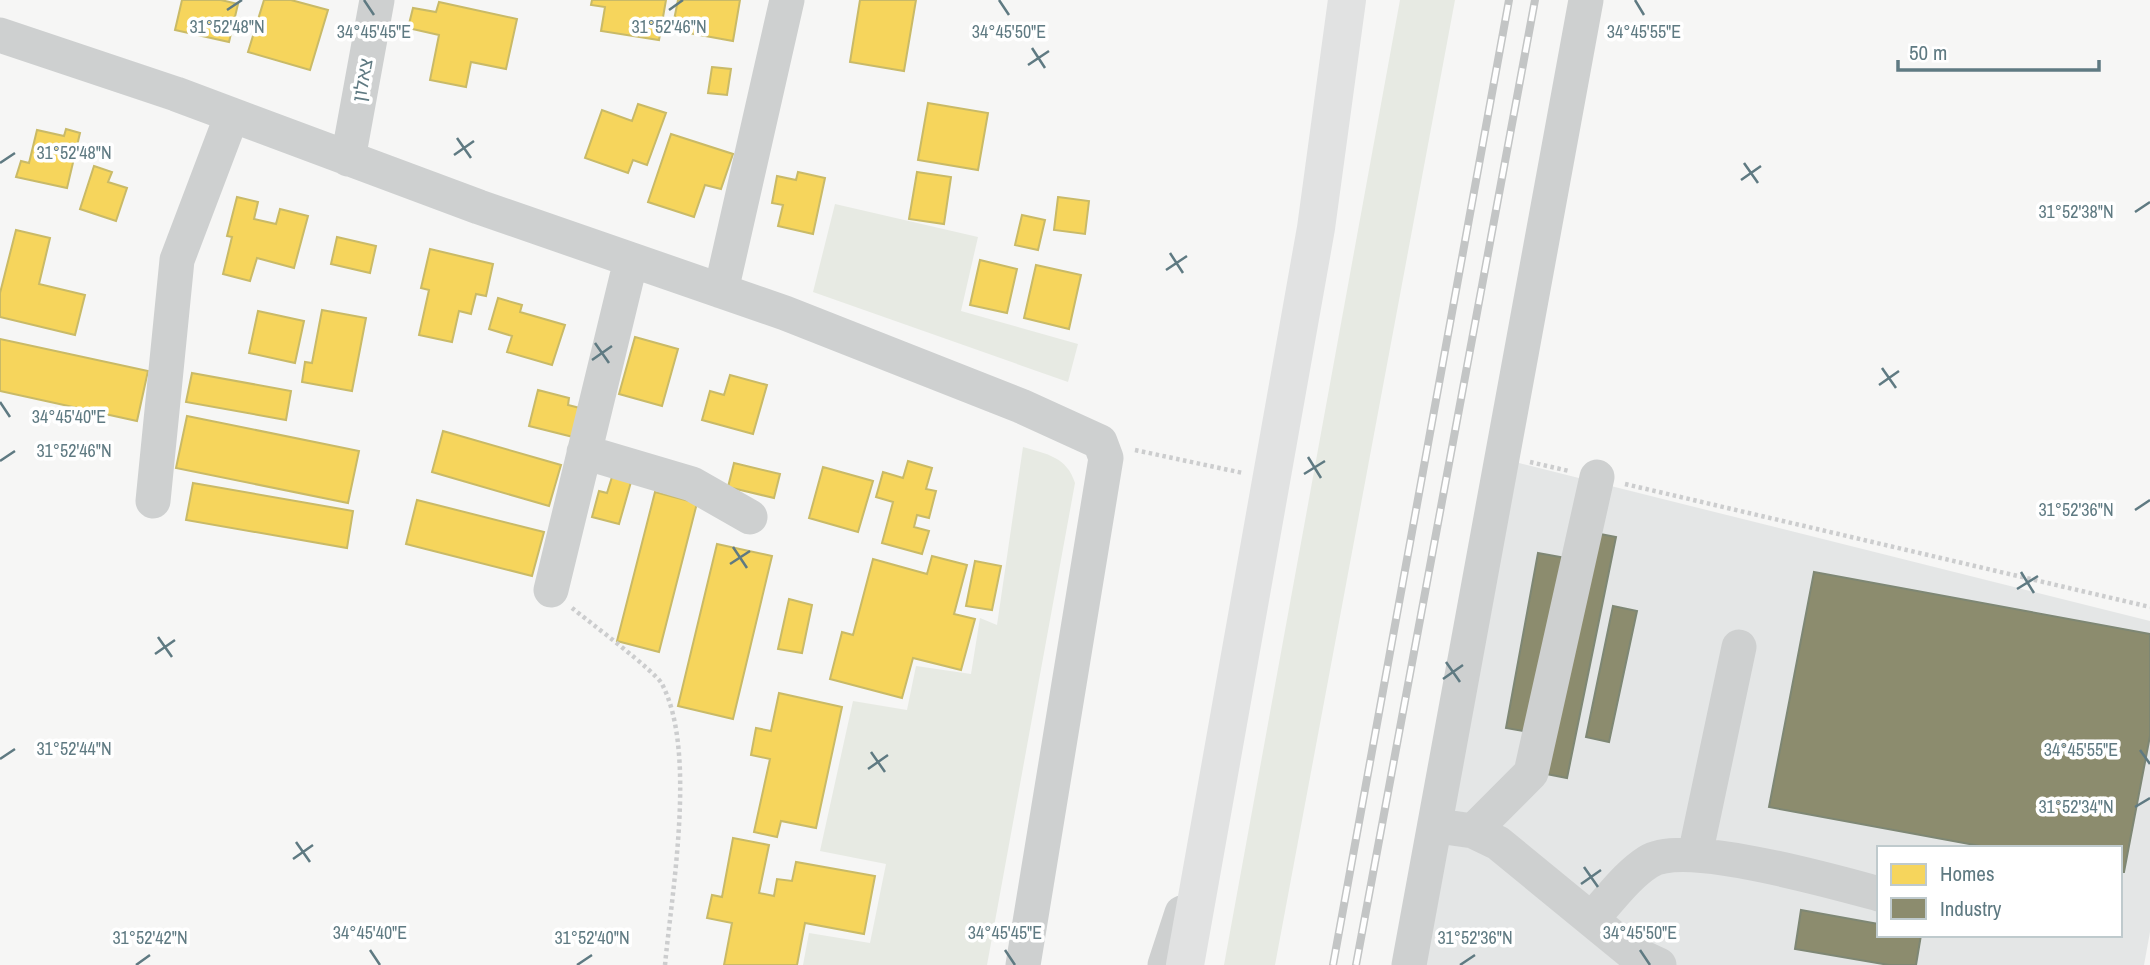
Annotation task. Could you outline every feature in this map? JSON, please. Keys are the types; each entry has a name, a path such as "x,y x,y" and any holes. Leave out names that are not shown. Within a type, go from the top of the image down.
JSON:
{"main road":[{"path":"1185,965 1316,228 1347,0"}],"street":[{"name":"צאלון","path":"348,159 377,0"},
{"path":"721,291 787,0"},
{"path":"1409,965 1586,0"},
{"path":"0,35 785,313 1021,406 1100,442 1105,458 1023,965"},
{"path":"153,501 177,260 232,115"},
{"path":"551,590 631,260"},
{"path":"584,452 692,484 750,517"},
{"path":"1473,831 1531,773 1597,477"},
{"path":"1695,855 1739,647"},
{"path":"1435,825 1473,831 1498,843 1631,952 1659,965"},
{"path":"1165,965 1209,834"},
{"path":"1591,919 1650,860 1695,855 1804,874 1877,893"}],"path":[{"path":"1100,442 1272,479"},
{"path":"1502,455 2150,607"},
{"path":"551,590 661,683 679,743 677,827 665,965"}],"shaded area":[{"path":"1400,0 1455,0 1275,965 1224,965"},
{"path":"835,204 978,237 961,311 1078,344 1068,382 813,292"},
{"path":"1023,447 1061,462 1067,467 1075,483 987,965 803,965 809,933 870,943 886,864 820,851 853,701 907,710 916,666 971,674 980,618 997,625"},
{"path":"1515,462 2150,621 2150,932 2144,965 1425,965"}],"building: Homes":[{"path":"182,0 221,0 238,4 229,42 175,30"},
{"path":"264,0 291,0 328,10 310,70 248,52"},
{"path":"592,0 666,0 659,40 601,31 605,7 591,5"},
{"path":"678,0 740,0 733,41 672,30"},
{"path":"860,0 916,0 904,71 850,62"},
{"path":"439,2 517,19 506,69 471,62 466,87 430,80 439,35 408,28 413,8 436,12"},
{"path":"712,67 731,69 727,95 708,93"},
{"path":"928,103 988,113 978,170 918,160"},
{"path":"638,104 666,113 647,165 633,160 628,173 585,158 602,110 632,121"},
{"path":"66,129 80,133 67,188 16,177 21,161 29,163 37,130 64,136"},
{"path":"671,134 733,154 721,189 705,185 694,217 648,202"},
{"path":"94,166 112,172 108,182 127,188 116,221 80,209"},
{"path":"798,172 825,178 813,234 778,226 783,205 772,203 777,176 796,180"},
{"path":"917,172 951,177 944,224 909,219"},
{"path":"237,197 258,202 254,219 276,224 280,209 308,216 294,268 257,258 250,281 223,274 232,237 227,236"},
{"path":"1058,197 1089,201 1085,234 1054,230"},
{"path":"1022,215 1045,220 1038,250 1015,245"},
{"path":"16,230 50,238 39,284 85,295 75,335 0,317 0,293"},
{"path":"337,237 376,246 370,273 331,264"},
{"path":"430,249 493,264 486,296 476,294 471,314 459,311 452,342 419,335 429,290 421,288"},
{"path":"980,260 1017,269 1007,313 970,305"},
{"path":"1036,265 1081,275 1069,329 1024,318"},
{"path":"498,298 522,305 520,312 565,325 552,365 507,352 512,336 489,329"},
{"path":"322,310 366,318 352,391 302,382 305,362 312,363"},
{"path":"258,311 304,321 295,363 249,353"},
{"path":"635,337 678,349 662,406 619,394"},
{"path":"0,339 148,371 137,421 0,391"},
{"path":"192,373 291,391 286,420 186,402"},
{"path":"730,375 767,385 753,434 702,420 710,391 724,395"},
{"path":"538,390 569,398 568,405 588,410 581,439 529,426"},
{"path":"187,416 359,451 348,503 176,468"},
{"path":"443,431 561,465 549,506 432,472"},
{"path":"908,461 932,468 926,489 936,491 929,518 917,515 914,527 929,531 922,554 882,543 893,502 876,497 883,472 903,478"},
{"path":"734,463 780,474 774,498 728,487"},
{"path":"823,467 873,481 858,532 809,518"},
{"path":"612,477 631,482 619,524 592,517 599,491 607,493"},
{"path":"193,483 353,511 347,548 186,520"},
{"path":"655,492 697,503 659,652 617,641"},
{"path":"417,500 544,532 532,576 406,544"},
{"path":"717,544 772,556 733,719 678,706"},
{"path":"932,556 967,565 954,614 975,619 961,670 913,658 902,698 830,679 842,632 853,635 873,559 927,574"},
{"path":"975,561 1001,566 992,610 966,606"},
{"path":"789,599 812,605 802,653 778,649"},
{"path":"779,693 842,707 816,828 781,821 777,837 754,832 770,759 751,755 756,728 771,731"},
{"path":"733,838 769,845 759,893 774,896 777,879 792,881 796,862 875,876 864,934 805,923 797,965 724,965 732,923 707,918 712,895 722,897"}],"building: Industry":[{"path":"1590,532 1616,537 1567,778 1541,773"},
{"path":"1538,553 1566,558 1534,733 1506,728"},
{"path":"1814,572 2150,634 2150,736 2124,872 2122,846 1980,846 1769,807"},
{"path":"1613,606 1637,611 1609,742 1586,737"},
{"path":"1801,910 1877,924 1877,937 1921,937 1916,965 1889,965 1795,949"}],"railway":[{"path":"1333,965 1509,0"},
{"path":"1356,965 1535,0"}]}
